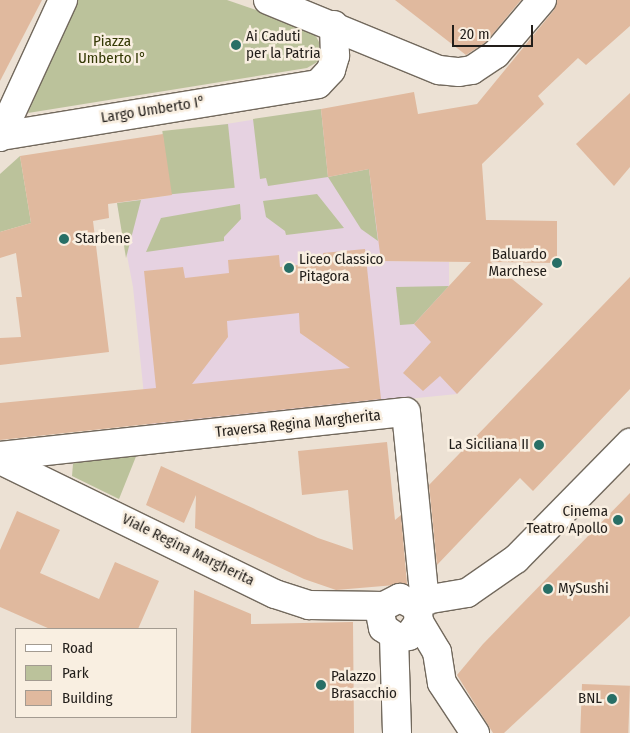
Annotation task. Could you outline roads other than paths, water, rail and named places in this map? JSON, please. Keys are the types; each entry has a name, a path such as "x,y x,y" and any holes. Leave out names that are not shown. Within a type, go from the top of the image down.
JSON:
{"street":[{"name":"Largo Umberto I°","path":"1,137 63,0"},
{"path":"268,0 440,70 459,72 472,70 496,54 542,0"},
{"name":"Largo Umberto I°","path":"1,137 318,84 327,78 332,70 335,56 334,26"},
{"name":"Traversa Regina Margherita","path":"0,456 406,412 419,609"},
{"path":"419,609 467,593 516,559 630,443"},
{"name":"Viale Regina Margherita","path":"0,460 276,594 309,605 384,606"},
{"path":"397,733 394,637 381,624 384,606 400,598 419,609 437,652 442,683 475,733"},
{"path":"394,637 410,636 419,609"}],"place":[{"name":"Ai Caduti per la Patria","path":"236,45"},
{"name":"Starbene","path":"64,239"},
{"name":"Baluardo Marchese","path":"557,263"},
{"name":"Liceo Classico Pitagora","path":"289,268"},
{"name":"La Siciliana II","path":"539,445"},
{"name":"Cinema Teatro Apollo","path":"618,520"},
{"name":"MySushi","path":"548,589"},
{"name":"Palazzo Brasacchio","path":"321,685"},
{"name":"BNL","path":"612,699"}],"park label":[{"name":"Piazza Umberto I°","path":"112,50"}]}
